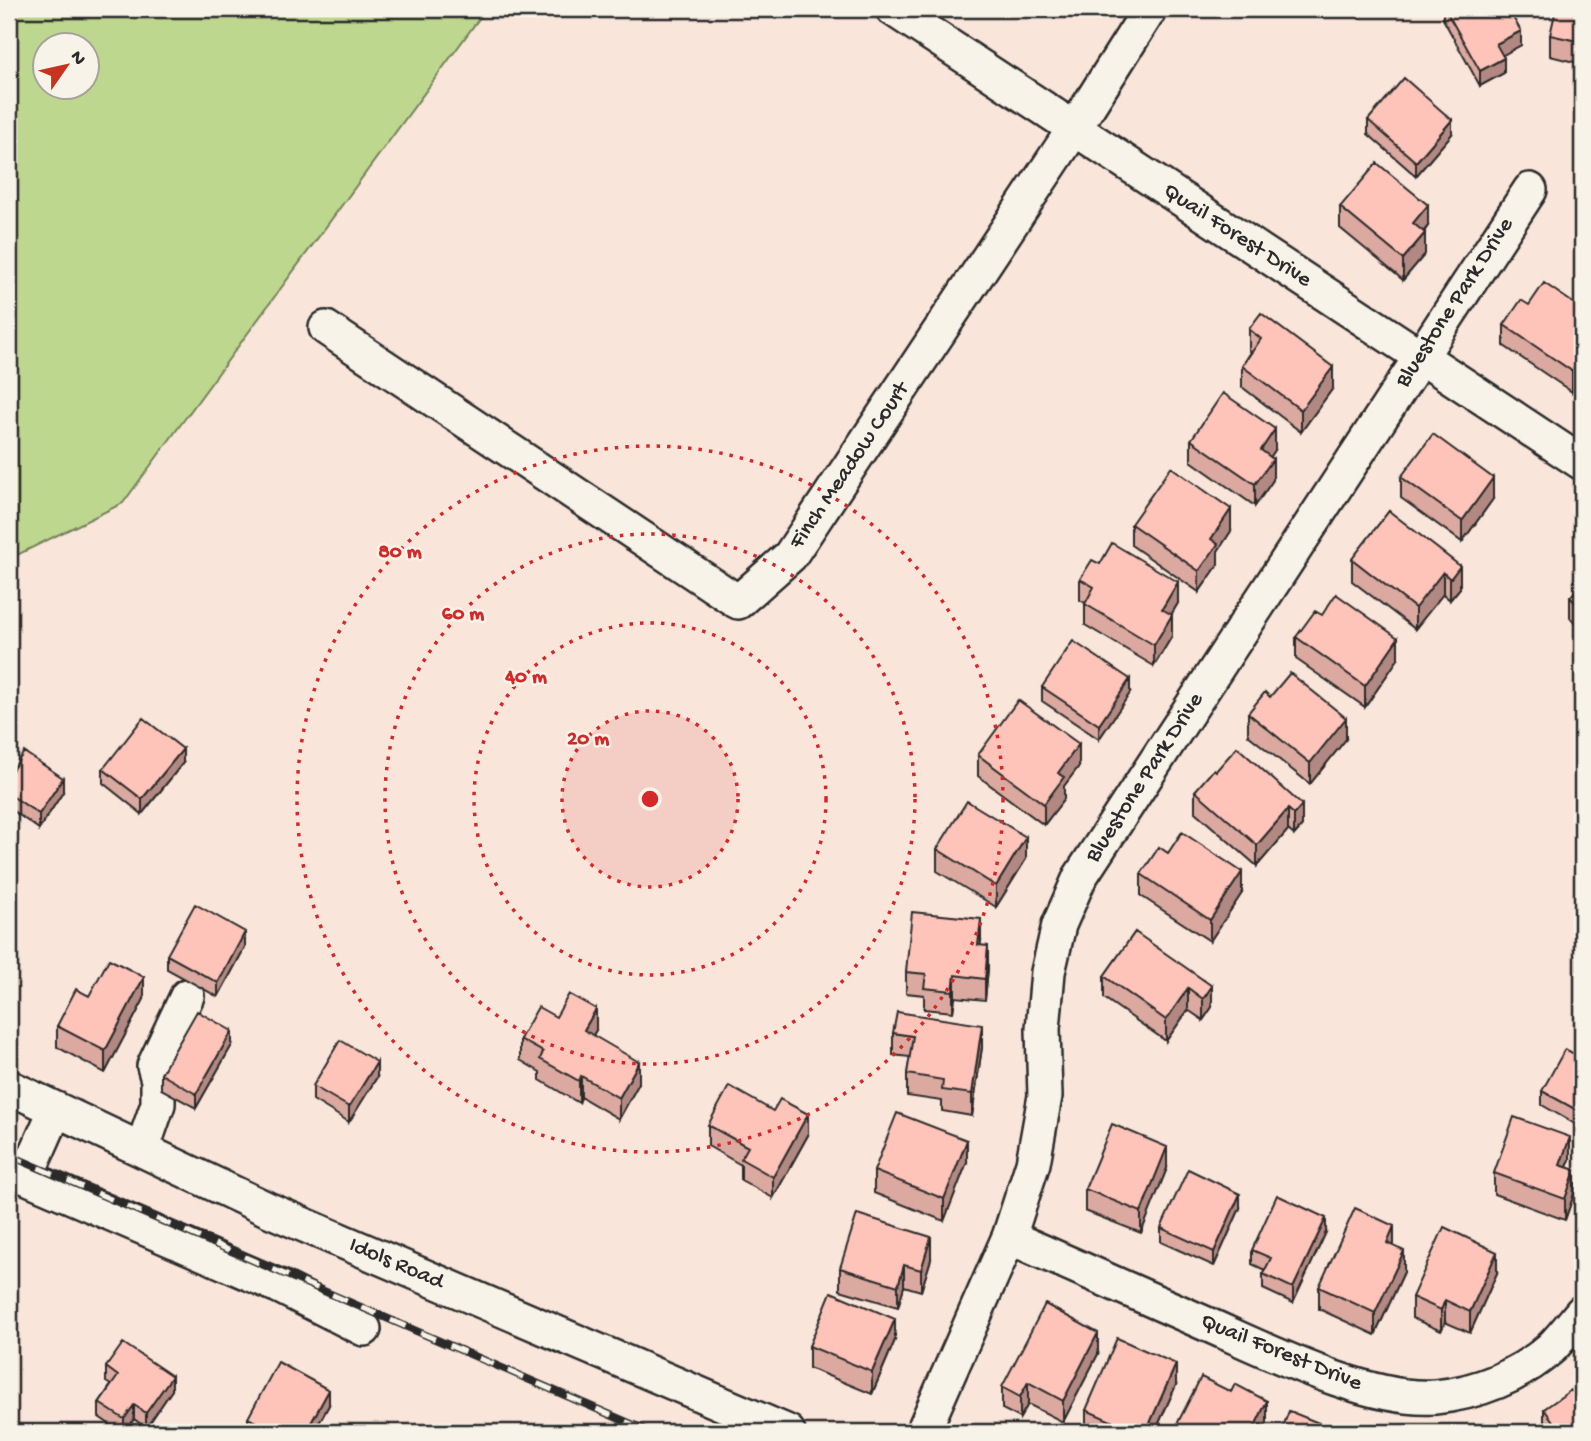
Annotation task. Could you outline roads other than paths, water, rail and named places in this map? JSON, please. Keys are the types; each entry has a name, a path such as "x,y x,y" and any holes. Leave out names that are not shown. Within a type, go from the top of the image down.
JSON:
{"street":[{"name":"Quail Forest Drive","path":"893,9 1582,463"},
{"name":"Finch Meadow Court","path":"326,328 738,602 790,556 1074,129 1150,9"},
{"name":"Bluestone Park Drive","path":"923,1432 1009,1237 1033,1163 1045,1096 1043,1029 1048,971 1059,925 1080,877 1530,190"},
{"path":"142,1150 158,1104 155,1066 187,996"},
{"name":"Idols Road","path":"9,1087 267,1209 788,1432"},
{"path":"56,1109 17,1178 281,1287 364,1329"},
{"name":"Quail Forest Drive","path":"1009,1237 1268,1352 1388,1394 1434,1397 1477,1389 1518,1373 1551,1347 1582,1312"}],"railway":[{"path":"9,1155 650,1432"}]}
